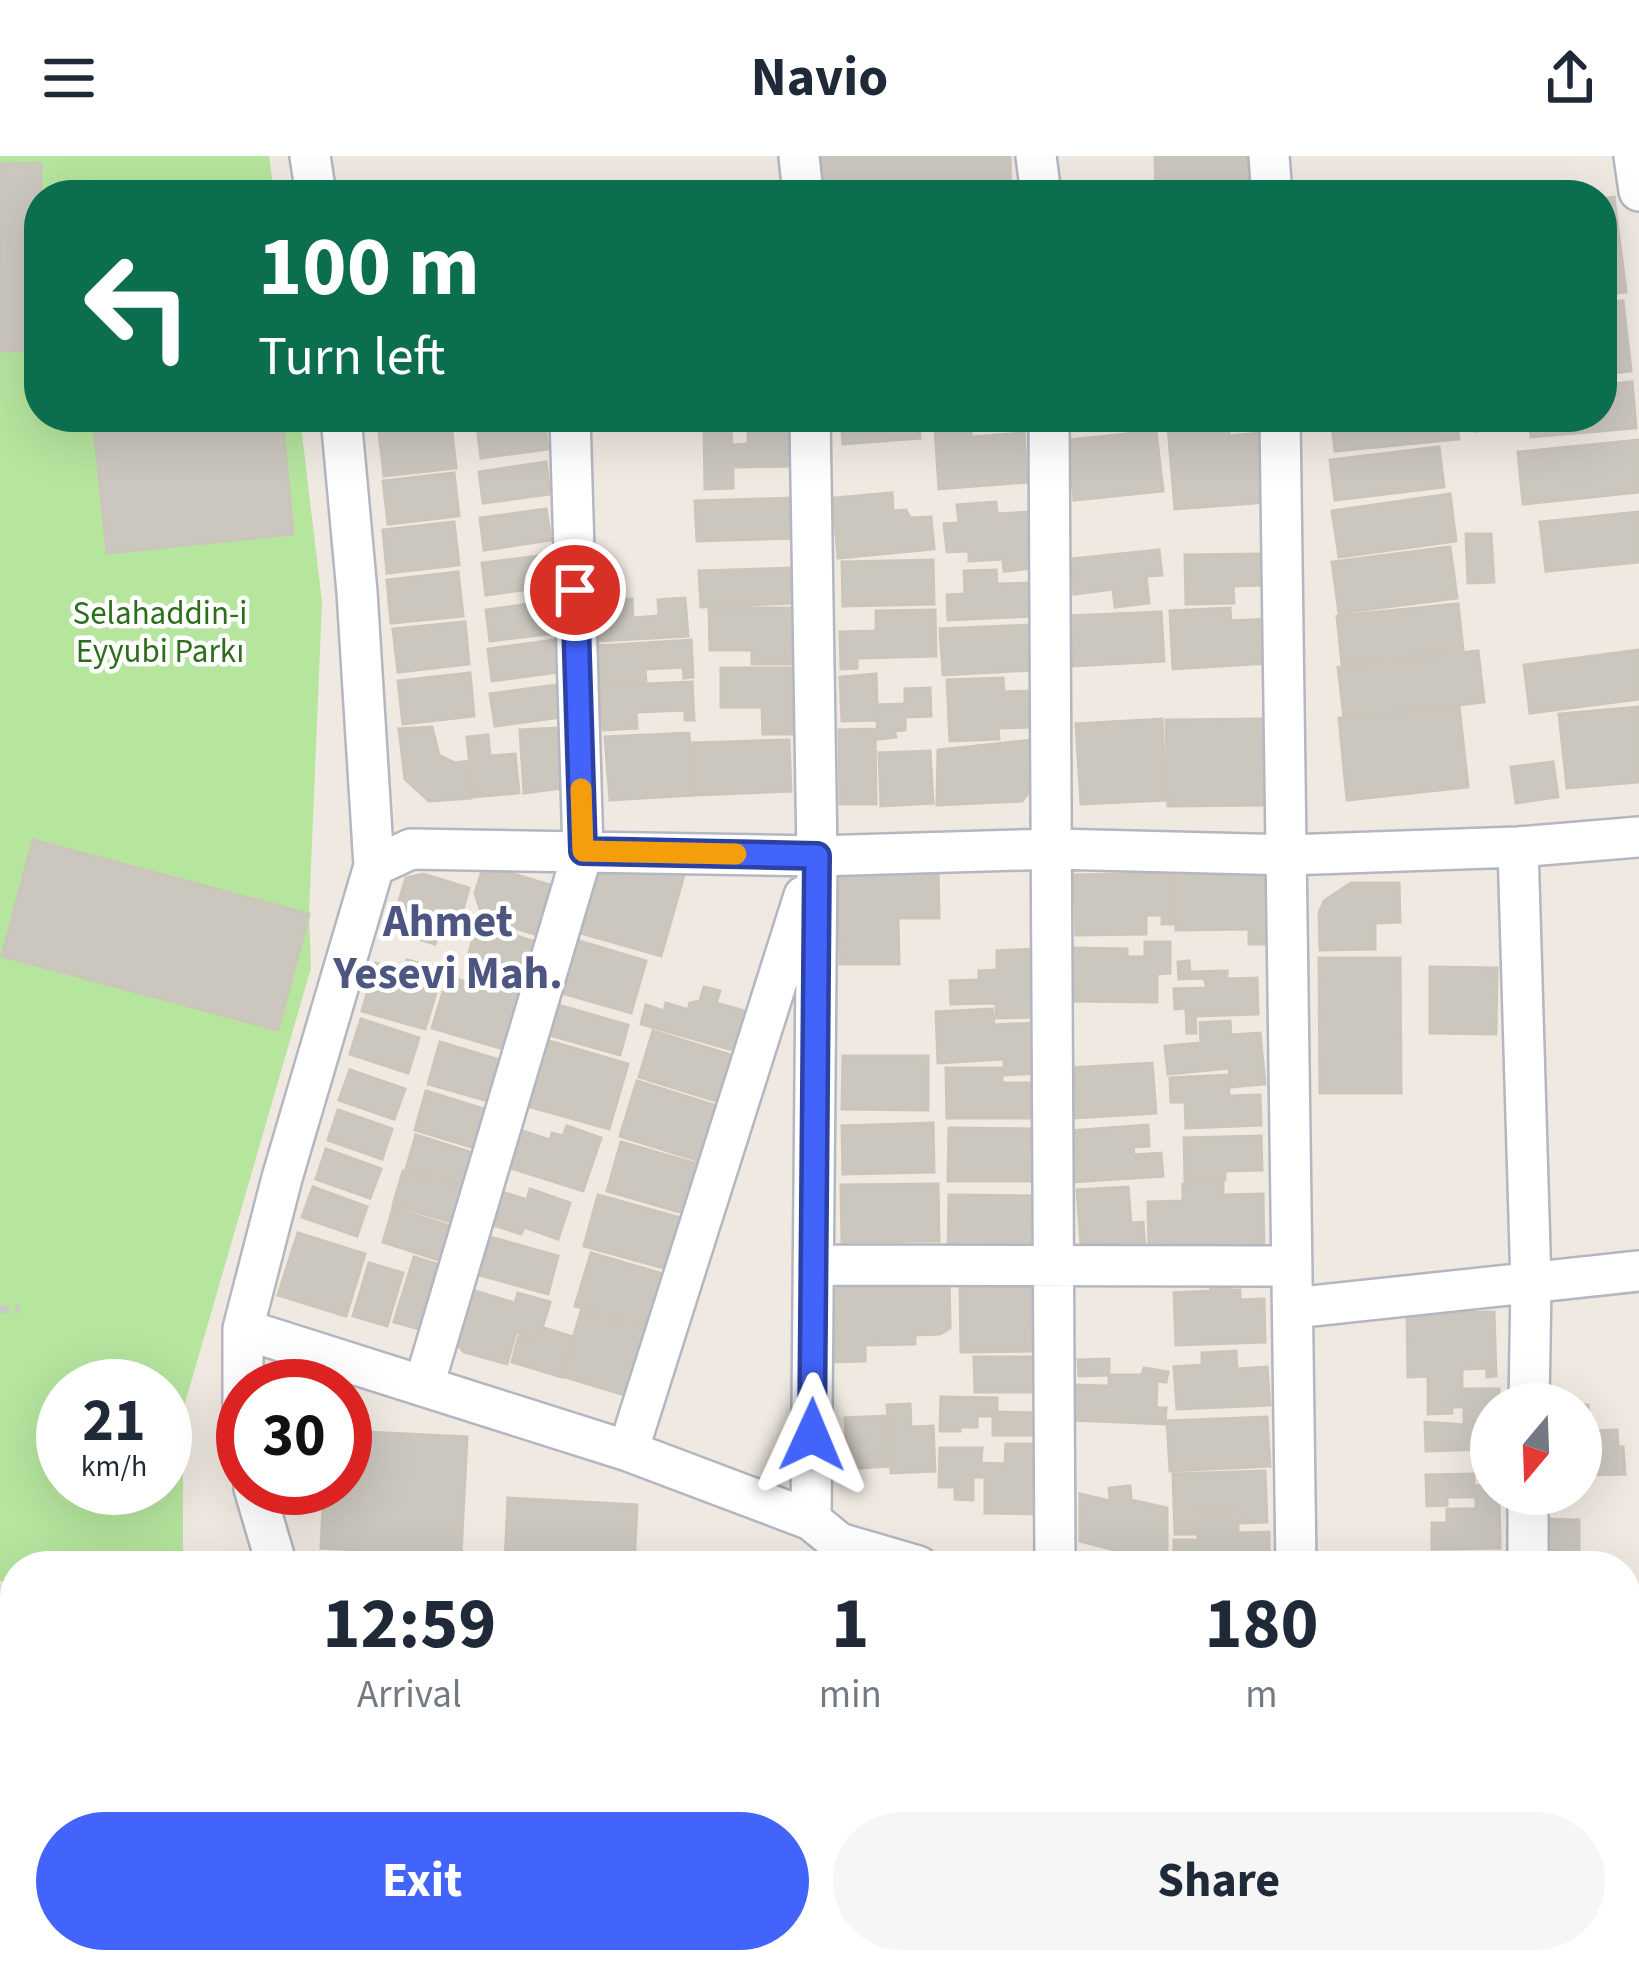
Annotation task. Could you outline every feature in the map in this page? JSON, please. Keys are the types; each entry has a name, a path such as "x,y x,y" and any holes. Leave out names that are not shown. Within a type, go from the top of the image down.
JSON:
{"street":[{"path":"1634,156 1639,191"},
{"path":"243,1359 243,1329 288,1156 374,866 342,432"},
{"path":"424,1385 583,851 571,432"},
{"path":"810,432 817,856 812,1520"},
{"path":"1049,432 1054,1551"},
{"path":"1280,432 1296,1551"},
{"path":"374,866 411,849 817,856 1054,848 1287,855 1518,848 1639,837"},
{"path":"1518,848 1531,1284 1529,1383"},
{"path":"628,1451 817,856"},
{"path":"814,1264 1292,1266"},
{"path":"1293,1308 1639,1270"},
{"path":"243,1329 628,1451 812,1520 839,1543 866,1551"},
{"path":"262,1515 273,1551"},
{"path":"1528,1515 1528,1551"}],"path":[{"path":"0,1309 20,1309"}],"green space":[{"name":"Selahaddin-i Eyyubi Parkı","path":"0,156 269,156 272,180 24,180 24,432 302,432 322,602 309,914 311,968 192,1379 192,1359 36,1359 36,1515 183,1515 183,1551 0,1551"}],"building":[{"path":"820,156 1010,156 1011,180 822,180"},
{"path":"1155,156 1247,156 1249,180 1156,180"},
{"path":"41,163 41,180 24,180 24,350 0,351 0,164"},
{"path":"1617,221 1626,292 1617,293"},
{"path":"1623,301 1631,371 1617,372 1617,302"},
{"path":"1632,382 1636,428 1617,430 1617,384"},
{"path":"95,432 283,432 293,534 107,553"},
{"path":"379,432 452,432 456,468 384,476"},
{"path":"478,432 546,432 548,449 481,458"},
{"path":"704,432 731,432 732,445 748,444 748,432 792,432 794,466 733,467 733,488 705,489"},
{"path":"842,432 919,432 920,438 843,444"},
{"path":"935,432 970,432 972,437 1024,433 1027,482 939,489"},
{"path":"1156,432 1163,491 1074,500 1068,440"},
{"path":"1168,432 1261,433 1266,502 1175,509"},
{"path":"1333,432 1458,432 1459,439 1335,451"},
{"path":"1530,432 1589,432 1531,437"},
{"path":"1639,440 1639,492 1523,504 1518,452"},
{"path":"1439,447 1444,487 1335,500 1330,460"},
{"path":"546,462 550,494 483,503 479,472"},
{"path":"454,473 459,516 388,524 383,481"},
{"path":"892,493 893,511 906,510 910,518 931,517 934,549 838,558 833,498"},
{"path":"1450,494 1456,541 1339,557 1332,511"},
{"path":"794,498 795,538 697,541 695,501"},
{"path":"996,502 997,514 1030,512 1035,568 1004,571 1003,559 969,561 969,551 947,552 944,524 959,523 957,505"},
{"path":"546,509 551,540 484,550 480,518"},
{"path":"1639,512 1639,562 1546,571 1540,522"},
{"path":"454,522 459,565 387,573 383,530"},
{"path":"1466,534 1491,534 1494,582 1468,583"},
{"path":"1450,547 1457,598 1339,613 1332,562"},
{"path":"1159,550 1162,575 1146,576 1149,603 1115,607 1113,589 1074,594 1071,559"},
{"path":"1263,554 1263,585 1233,586 1234,603 1186,604 1185,555"},
{"path":"548,555 552,586 486,595 482,563"},
{"path":"933,560 934,604 843,606 842,562"},
{"path":"792,568 793,603 701,607 699,571"},
{"path":"996,570 997,584 1031,583 1033,616 948,620 947,595 965,594 964,571"},
{"path":"458,572 463,616 391,623 387,580"},
{"path":"685,598 688,636 599,641 597,602 632,599 633,618 659,616 658,600"},
{"path":"552,601 557,633 490,641 486,610"},
{"path":"1458,604 1463,650 1342,664 1337,616"},
{"path":"709,608 796,608 796,664 752,664 752,650 710,650"},
{"path":"1230,608 1231,621 1266,619 1268,663 1173,669 1170,611"},
{"path":"935,610 936,656 857,658 857,668 841,669 840,632 876,631 876,611"},
{"path":"1161,612 1164,661 1072,666 1069,616"},
{"path":"465,622 469,664 398,672 393,629"},
{"path":"1031,625 1033,670 943,675 940,629"},
{"path":"555,640 559,672 492,681 488,649"},
{"path":"691,640 693,677 684,678 683,667 645,669 646,683 601,685 599,646"},
{"path":"1639,650 1639,699 1530,713 1524,665"},
{"path":"1478,651 1484,702 1344,718 1338,667"},
{"path":"721,668 791,668 792,734 763,734 762,707 721,707"},
{"path":"470,673 474,716 403,724 398,681"},
{"path":"876,674 877,705 905,704 905,689 930,688 931,716 905,717 905,730 894,731 896,737 878,739 877,720 842,721 840,677"},
{"path":"1003,678 1004,692 1031,691 1032,727 998,728 999,739 950,741 947,680"},
{"path":"692,682 694,720 685,720 685,710 636,712 637,728 603,730 600,686"},
{"path":"557,685 562,717 495,726 490,694"},
{"path":"1459,706 1468,787 1347,800 1339,718"},
{"path":"1639,707 1639,782 1567,788 1559,714"},
{"path":"1162,719 1166,800 1081,804 1076,724"},
{"path":"1265,719 1266,805 1168,806 1166,720"},
{"path":"432,727 439,755 455,763 468,761 471,798 429,801 405,779 399,729"},
{"path":"558,728 562,788 524,793 520,730"},
{"path":"875,729 876,804 840,804 839,730"},
{"path":"689,733 694,795 610,800 605,737"},
{"path":"488,735 490,756 515,754 519,793 473,797 467,737"},
{"path":"789,740 791,791 695,795 693,743"},
{"path":"1032,740 1032,788 1022,801 937,805 938,750"},
{"path":"930,751 933,803 881,806 879,753"},
{"path":"1553,762 1558,797 1516,803 1511,767"},
{"path":"33,840 309,914 278,1030 2,956"},
{"path":"631,860 684,875 661,956 570,930 588,866 626,877"},
{"path":"484,865 560,888 544,937 492,921 481,912 475,893"},
{"path":"938,869 939,918 898,918 899,964 840,964 838,871"},
{"path":"1174,873 1174,924 1162,924 1162,915 1146,915 1146,934 1076,935 1074,875"},
{"path":"1270,873 1272,944 1249,944 1249,929 1176,930 1174,876"},
{"path":"423,874 469,888 458,927 442,922 435,944 390,930 406,878"},
{"path":"1351,883 1399,883 1400,922 1375,923 1375,949 1320,950 1319,913 1324,901"},
{"path":"478,924 545,945 533,981 467,959"},
{"path":"566,937 646,961 631,1013 551,990"},
{"path":"1145,942 1170,942 1170,973 1157,974 1157,1002 1070,1001 1070,948 1127,949 1127,957 1145,957"},
{"path":"1033,949 1035,1017 996,1018 996,1003 951,1004 950,981 979,980 979,971 997,970 997,951"},
{"path":"1319,958 1400,958 1401,1093 1320,1093"},
{"path":"407,960 443,970 425,1029 362,1011 376,963 404,971"},
{"path":"1189,961 1190,972 1227,971 1227,979 1257,978 1258,1014 1195,1016 1196,1033 1187,1033 1186,1008 1175,1009 1174,989 1207,988 1204,978 1179,979 1178,962"},
{"path":"1430,967 1497,968 1496,1034 1430,1033"},
{"path":"484,970 530,983 510,1051 432,1028 443,992 452,994 457,979 480,986"},
{"path":"704,987 720,991 716,1003 748,1012 736,1051 641,1024 646,1005 664,1011 666,1003 688,1010 690,1003 700,1001"},
{"path":"551,1003 628,1025 620,1055 542,1033"},
{"path":"992,1009 994,1025 1036,1023 1039,1073 1005,1075 1004,1059 938,1063 936,1012"},
{"path":"361,1019 419,1038 408,1073 350,1054"},
{"path":"1230,1021 1231,1035 1260,1033 1265,1084 1231,1087 1229,1068 1168,1074 1165,1046 1201,1043 1200,1023"},
{"path":"653,1031 734,1056 719,1102 639,1077"},
{"path":"539,1038 628,1064 609,1129 520,1104"},
{"path":"440,1042 506,1062 495,1103 428,1084"},
{"path":"843,1056 928,1056 928,1110 842,1109"},
{"path":"1152,1063 1156,1113 1074,1118 1071,1068"},
{"path":"946,1068 1002,1068 1002,1083 1031,1083 1031,1118 947,1118"},
{"path":"350,1070 405,1089 394,1119 339,1100"},
{"path":"1228,1075 1229,1096 1260,1095 1261,1125 1186,1128 1185,1102 1171,1102 1170,1078"},
{"path":"637,1081 720,1107 703,1162 620,1136"},
{"path":"426,1091 490,1111 478,1149 415,1130"},
{"path":"338,1110 392,1129 382,1159 328,1140"},
{"path":"933,1123 934,1172 843,1174 842,1126"},
{"path":"1148,1125 1149,1146 1133,1147 1134,1155 1161,1153 1163,1176 1073,1182 1069,1131"},
{"path":"567,1126 601,1138 583,1191 501,1165 513,1128 550,1140 552,1133 563,1136"},
{"path":"949,1128 1034,1129 1033,1181 948,1181"},
{"path":"416,1135 479,1155 469,1188 406,1169"},
{"path":"1261,1136 1262,1170 1225,1171 1225,1180 1185,1181 1184,1138"},
{"path":"621,1142 704,1166 690,1215 607,1191"},
{"path":"326,1149 381,1169 370,1198 316,1179"},
{"path":"403,1171 467,1190 457,1224 393,1205"},
{"path":"1223,1183 1223,1195 1263,1194 1264,1251 1149,1253 1148,1202 1183,1201 1183,1184"},
{"path":"938,1184 939,1241 842,1242 841,1185"},
{"path":"313,1187 367,1207 357,1236 302,1217"},
{"path":"1128,1187 1131,1223 1143,1222 1145,1249 1089,1253 1081,1245 1077,1190"},
{"path":"530,1189 570,1203 558,1239 524,1227 521,1234 491,1224 502,1192 527,1200"},
{"path":"598,1195 688,1220 674,1271 584,1246"},
{"path":"949,1195 1034,1196 1034,1258 948,1258"},
{"path":"393,1208 456,1228 445,1262 383,1242"},
{"path":"298,1233 365,1254 346,1316 278,1295"},
{"path":"483,1235 558,1256 548,1294 472,1273"},
{"path":"591,1253 670,1276 655,1330 575,1306"},
{"path":"414,1257 446,1267 426,1331 394,1322"},
{"path":"369,1263 403,1273 387,1326 353,1316"},
{"path":"949,1272 950,1328 940,1334 915,1335 915,1344 865,1345 865,1361 830,1362 827,1277"},
{"path":"1036,1282 1038,1351 961,1352 960,1283"},
{"path":"1210,1283 1230,1283 1230,1290 1240,1290 1240,1300 1264,1299 1265,1342 1176,1345 1174,1293 1211,1291"},
{"path":"468,1289 515,1303 518,1293 550,1302 539,1339 516,1332 507,1364 464,1352 455,1342"},
{"path":"581,1311 651,1332 631,1397 562,1376"},
{"path":"1494,1312 1496,1376 1487,1377 1487,1368 1462,1369 1462,1389 1470,1389 1470,1450 1426,1451 1425,1422 1464,1425 1464,1407 1428,1414 1428,1376 1408,1377 1407,1314"},
{"path":"544,1328 573,1337 562,1377 512,1362 519,1335 540,1341"},
{"path":"1236,1351 1237,1369 1267,1367 1270,1405 1177,1409 1174,1367 1202,1365 1202,1353"},
{"path":"974,1357 1035,1357 1035,1392 975,1392"},
{"path":"1109,1359 1109,1375 1079,1376 1078,1360"},
{"path":"1144,1368 1168,1372 1166,1382 1157,1381 1156,1408 1166,1408 1165,1424 1072,1420 1073,1385 1109,1386 1109,1375 1142,1375"},
{"path":"941,1397 997,1398 997,1412 1033,1413 1033,1435 993,1435 993,1416 977,1416 977,1427 940,1431"},
{"path":"910,1404 911,1427 933,1426 935,1471 891,1473 887,1405"},
{"path":"885,1416 888,1466 848,1469 845,1418"},
{"path":"1267,1417 1270,1466 1170,1471 1167,1421"},
{"path":"1617,1430 1625,1474 1602,1475 1602,1431"},
{"path":"372,1432 467,1437 461,1551 321,1548 323,1515 372,1515"},
{"path":"1006,1444 1039,1444 1038,1514 985,1513 985,1477 973,1477 973,1500 955,1499 955,1487 939,1487 940,1448 982,1448 981,1463 1005,1464"},
{"path":"1265,1471 1267,1522 1241,1523 1240,1511 1195,1512 1196,1534 1175,1534 1173,1474"},
{"path":"1470,1474 1470,1497 1447,1497 1447,1505 1427,1506 1426,1475"},
{"path":"1130,1486 1131,1500 1167,1508 1167,1551 1120,1551 1080,1541 1080,1494 1110,1501 1109,1488"},
{"path":"508,1498 637,1505 635,1551 506,1551"},
{"path":"1447,1509 1499,1515 1500,1548 1432,1549 1432,1523 1447,1523"},
{"path":"1198,1514 1238,1514 1238,1533 1269,1532 1269,1551 1174,1551 1174,1540 1198,1540"},
{"path":"1542,1519 1579,1520 1579,1551 1541,1551"}],"slow traffic":[{"path":"581,789 583,851 736,854"}],"district":[{"name":"Ahmet Yesevi Mah.","path":"448,946"}],"route":[{"path":"575,590 583,851 817,856 812,1435"}]}
